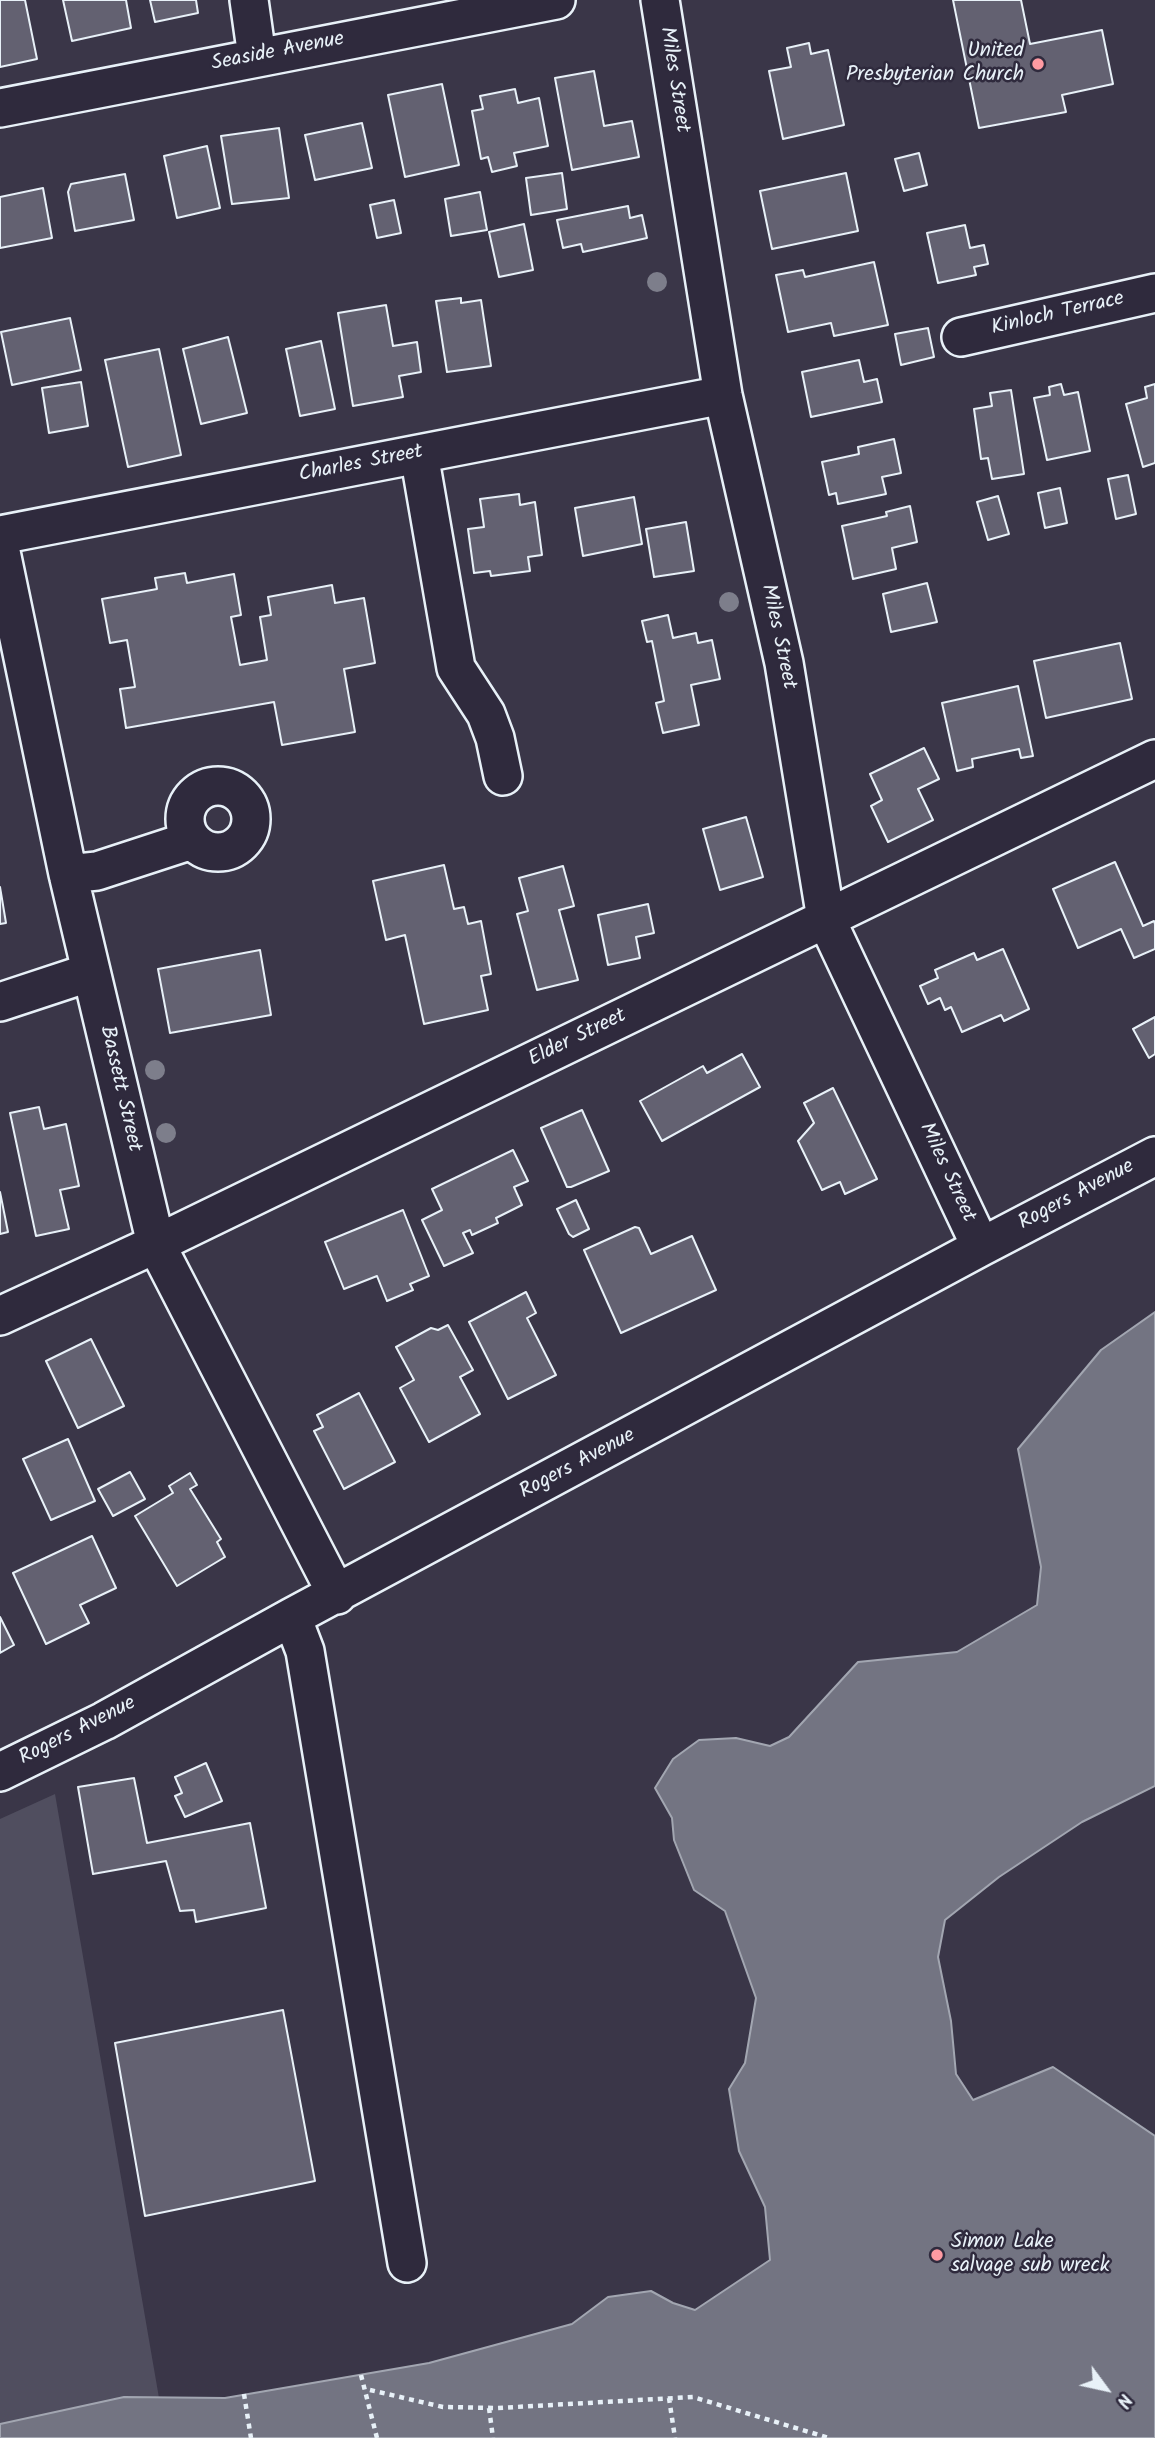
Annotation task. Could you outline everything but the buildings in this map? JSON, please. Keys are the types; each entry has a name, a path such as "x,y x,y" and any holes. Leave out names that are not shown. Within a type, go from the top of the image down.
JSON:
{"street":[{"path":"250,0 257,57"},
{"name":"Seaside Avenue","path":"0,108 556,0"},
{"name":"Miles Street","path":"660,0 723,395 784,663 827,919 981,1247"},
{"name":"Kinloch Terrace","path":"961,337 1155,293"},
{"name":"Charles Street","path":"0,535 723,395"},
{"path":"419,454 456,668 486,714 495,738 503,776"},
{"name":"Bassett Street","path":"0,547 68,874 156,1244 337,1595"},
{"name":"Elder Street","path":"0,1316 156,1244 1155,760"},
{"path":"68,874 97,871 192,840"},
{"path":"0,1002 91,972"},
{"name":"Rogers Avenue","path":"0,1772 104,1721 292,1617 1155,1156"},
{"path":"292,1617 305,1651 407,2263"}],"path":[{"path":"361,2375 376,2438"},
{"path":"370,2390 443,2407 692,2397 829,2438"},
{"path":"244,2395 251,2438"},
{"path":"669,2398 675,2438"},
{"path":"489,2407 493,2438"}],"shaded area":[{"path":"55,1794 159,2398 124,2397 0,2424 0,1819"}],"water":[{"path":"1155,1312 1155,1786 1082,1822 999,1877 945,1920 938,1957 951,2021 956,2074 973,2100 1053,2067 1155,2136 1155,2438 0,2438 0,2424 124,2397 225,2398 429,2363 572,2324 608,2297 651,2291 673,2303 695,2310 770,2260 765,2207 739,2151 729,2089 745,2063 756,1998 725,1911 694,1890 674,1840 672,1818 655,1788 673,1759 699,1740 736,1738 770,1746 789,1737 858,1662 957,1652 1037,1605 1041,1567 1018,1449 1101,1350"}],"place":[{"name":"United Presbyterian Church","path":"1038,64"},
{"name":"Simon Lake salvage sub wreck","path":"937,2255"}]}
